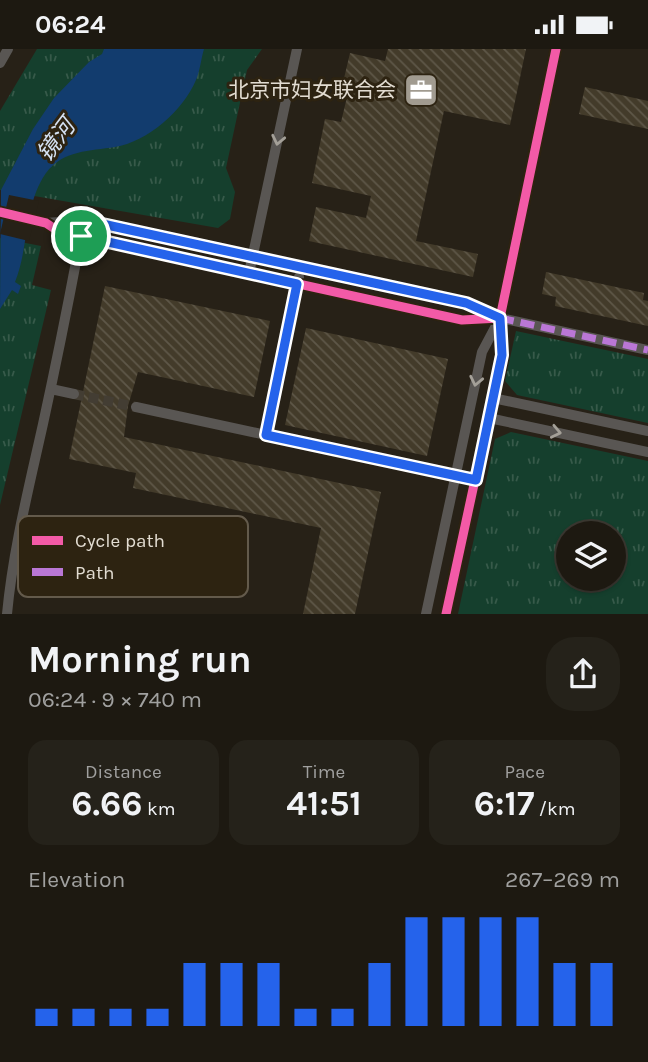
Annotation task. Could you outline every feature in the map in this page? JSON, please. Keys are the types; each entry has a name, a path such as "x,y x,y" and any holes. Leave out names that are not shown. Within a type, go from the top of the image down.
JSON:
{"street":[{"path":"0,63 8,49"},
{"path":"249,274 297,49"},
{"path":"446,614 502,355 500,318 556,49"},
{"path":"3,213 46,223 84,220 466,303 500,318 648,350"},
{"path":"23,516 84,220"},
{"path":"46,223 55,229 81,236 462,320 500,318"},
{"path":"266,435 300,267"},
{"path":"426,614 482,352 500,318"},
{"path":"51,389 74,394"},
{"path":"493,398 648,431"},
{"path":"136,407 476,480"},
{"path":"489,418 648,452"},
{"path":"7,614 9,585 18,539"}],"green space":[{"path":"37,49 262,49 247,70 226,168 235,192 230,219 218,228 0,190 0,111"},
{"path":"0,238 41,246 32,285 51,290 0,505"},
{"path":"516,331 648,359 648,423 517,395 505,381"},
{"path":"511,432 648,461 648,614 458,614 495,439"}],"water":[{"name":"镜河","path":"104,49 204,49 190,92 163,123 127,144 69,156 53,165 46,173 30,212 23,255 15,282 21,286 18,294 12,290 0,309 1,190 33,129 54,98 89,62 102,54"}],"pier":[{"path":"9,195 39,201 29,241 0,234"}],"building":[{"path":"388,49 526,49 510,125 444,111 416,241 478,254 473,277 309,241 316,207 366,218 371,196 312,183 325,119 341,122 348,93 341,91 350,53 385,61"},
{"path":"585,87 648,101 648,129 579,114"},
{"path":"546,272 644,293 643,300 648,301 648,326 555,306 556,297 542,294"},
{"path":"105,286 270,321 254,397 138,372 128,406 124,437 381,492 355,614 303,614 321,528 133,488 136,473 69,459"},
{"path":"306,328 448,359 427,456 285,425"}],"tunnel":[{"path":"74,394 136,407"}],"marked path":[{"path":"500,318 648,350"}],"cycle path":[{"path":"446,614 502,355 500,318 556,49"},
{"path":"0,212 46,223 55,229 81,236 462,320 500,318"}],"place":[{"name":"北京市妇女联合会","path":"421,90"}],"route":[{"path":"84,220 466,303 500,318 502,355 476,480 266,435 297,284 81,236 84,220"}]}
